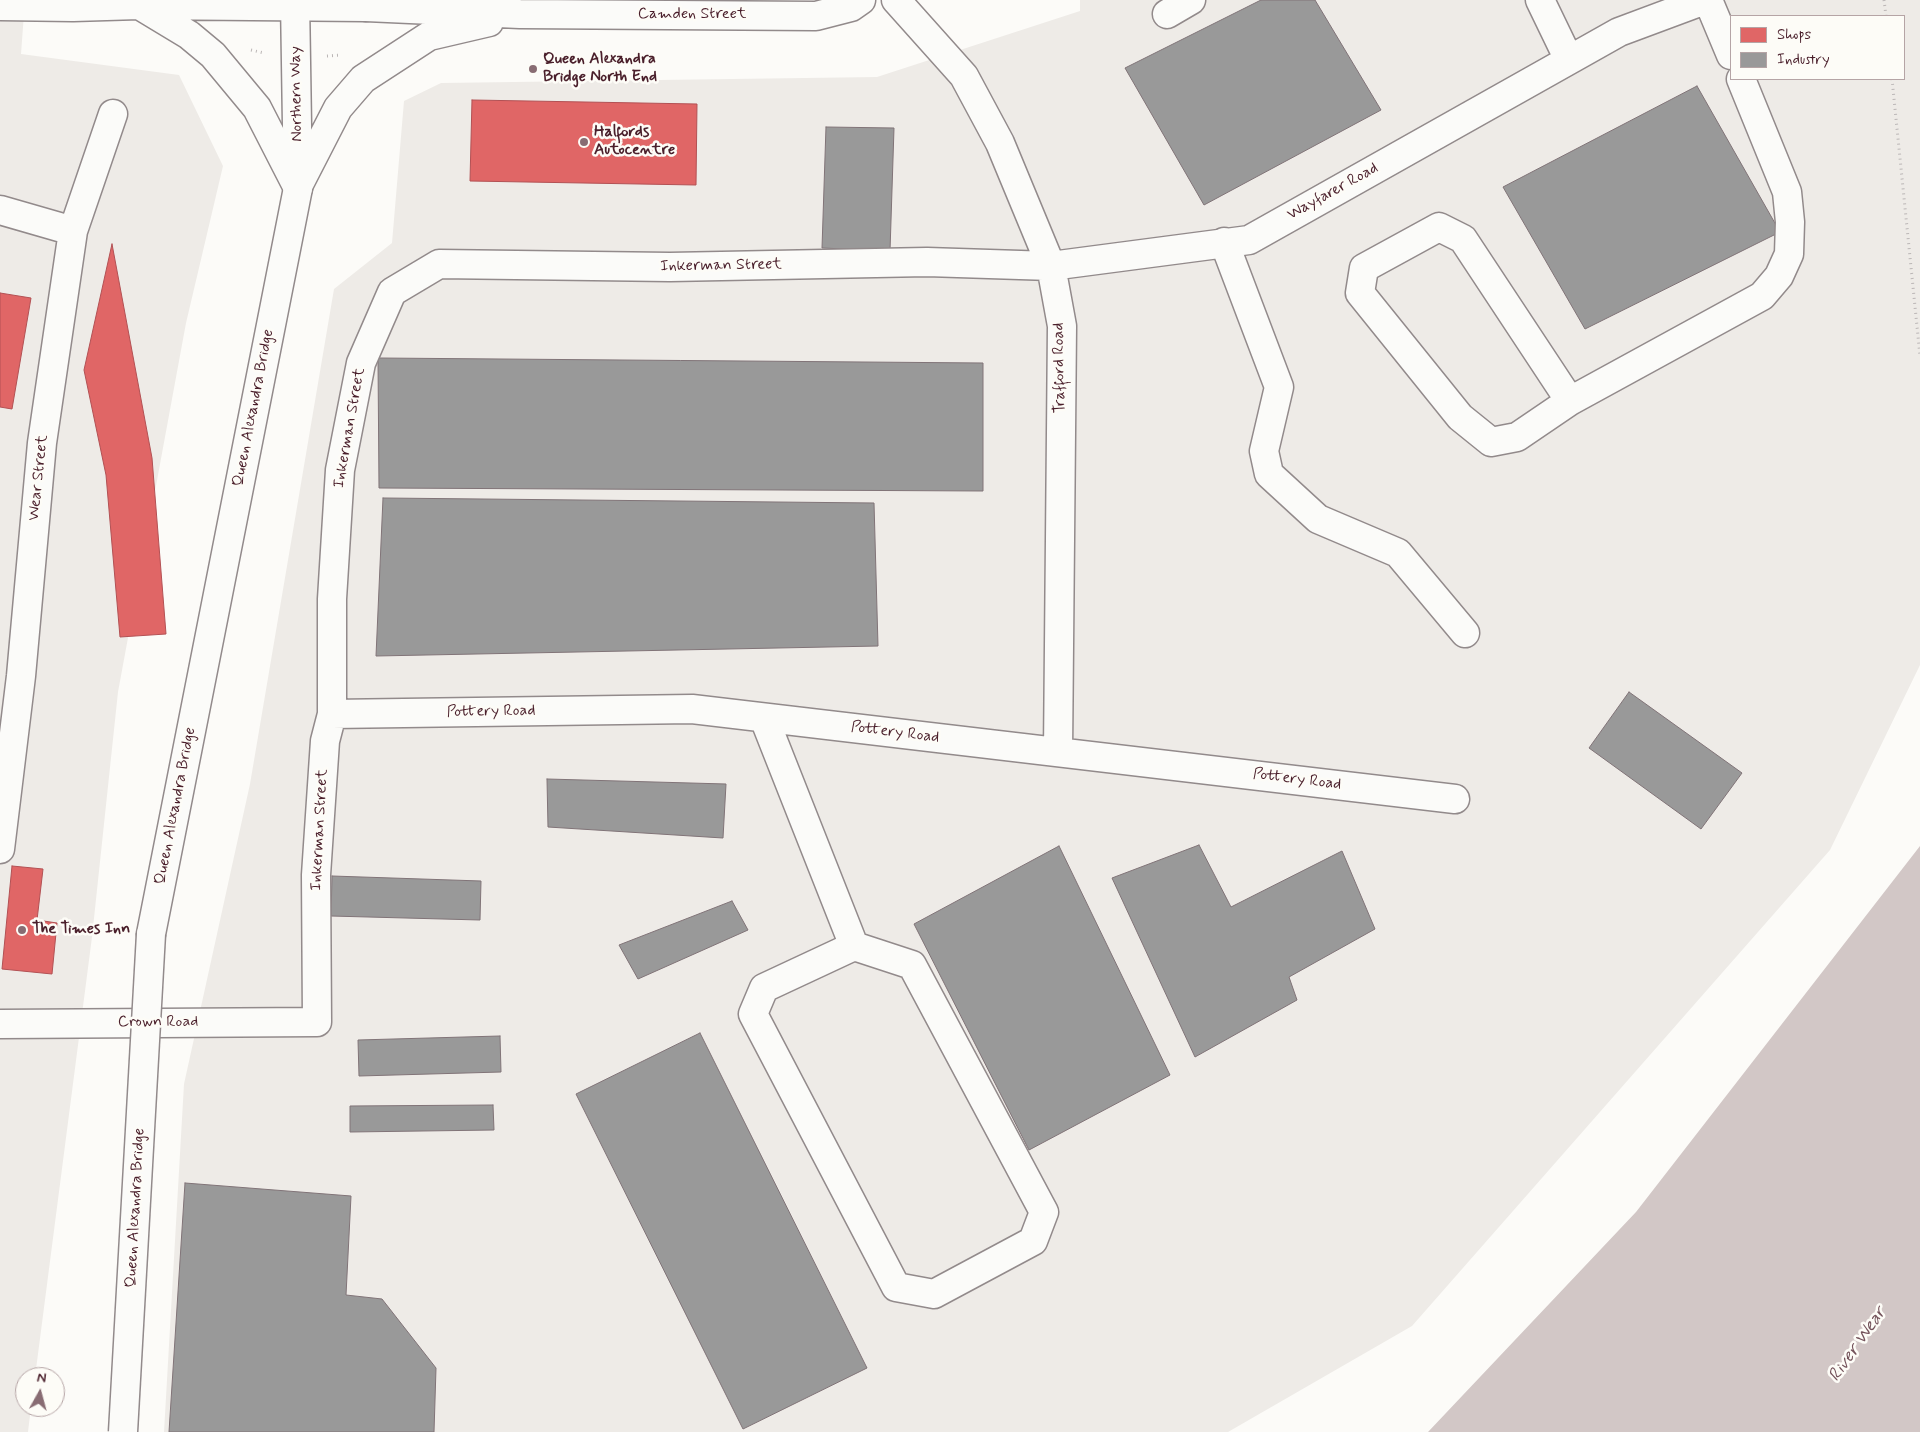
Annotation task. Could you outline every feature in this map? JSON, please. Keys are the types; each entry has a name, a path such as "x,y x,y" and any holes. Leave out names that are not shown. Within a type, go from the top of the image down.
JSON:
{"street":[{"name":"Camden Street","path":"0,6 73,7 143,3 296,3 359,4 520,14 816,16 851,7 861,0"},
{"name":"Trafford Road","path":"896,0 964,76 1000,143 1051,266 1062,326 1058,752"},
{"path":"1167,14 1190,0"},
{"path":"1540,0 1569,60"},
{"name":"Wayfarer Road","path":"927,262 1051,266 1249,240 1619,32 1707,0"},
{"path":"1707,0 1730,53"},
{"path":"143,3 189,35 213,55 256,108 298,188"},
{"name":"Northern Way","path":"296,3 298,188"},
{"name":"Camden Street","path":"298,188 338,108 363,79 429,36 520,14"},
{"path":"1570,401 1463,239 1439,227 1364,268 1360,293 1460,417 1492,442 1517,437 1570,401 1762,296 1780,276 1789,254 1790,222 1787,192 1741,80"},
{"name":"Wear Street","path":"0,850 21,676 42,443 73,231 113,114"},
{"name":"Queen Alexandra Bridge","path":"123,1432 151,934 298,188"},
{"path":"0,210 73,231"},
{"path":"1224,242 1279,388 1264,451 1269,474 1318,519 1398,553 1464,633"},
{"name":"Inkerman Street","path":"317,1022 316,875 325,741 332,714 332,599 340,470 360,363 392,292 439,264 670,267 927,262"},
{"name":"Pottery Road","path":"332,714 692,709 1455,799"},
{"path":"764,718 854,946"},
{"path":"854,946 912,965 1044,1212 1033,1241 934,1294 896,1287 753,1014 764,988 854,946"},
{"name":"Crown Road","path":"0,1024 317,1022"}],"path":[{"path":"1884,0 1886,15"},
{"path":"1892,80 1920,356"}],"shaded area":[{"path":"0,0 25,0 21,54 179,75 223,166 186,323 118,692 92,937 36,1367 15,1367 15,1417 30,1417 28,1432 0,1432"},
{"path":"1080,0 1920,0 1920,665 1830,850 1412,1326 1228,1432 164,1432 184,1084 250,784 334,289 392,243 404,101 441,83 877,77 1080,11"}],"water":[{"name":"River Wear","path":"1920,846 1920,1432 1428,1432 1636,1212"}],"building: Shops":[{"name":"Halfords Autocentre","path":"472,100 697,104 696,185 470,181"},
{"path":"112,244 152,458 166,634 120,637 106,475 84,370"},
{"path":"0,293 31,298 12,409 0,407"},
{"path":"12,866 43,869 37,920 57,923 52,974 2,969"}],"building: Industry":[{"path":"1261,0 1315,0 1381,110 1204,205 1125,68"},
{"path":"1697,86 1780,232 1585,329 1503,187"},
{"path":"826,127 894,128 890,251 822,248"},
{"path":"378,358 983,363 983,491 379,488"},
{"path":"383,498 874,503 878,646 376,656"},
{"path":"1629,692 1742,773 1701,829 1589,748"},
{"path":"547,779 726,784 723,838 548,827"},
{"path":"1199,845 1231,907 1342,851 1375,929 1289,977 1297,1000 1195,1057 1112,878"},
{"path":"1059,846 1170,1075 1029,1150 914,924"},
{"path":"332,876 481,881 480,920 331,916"},
{"path":"732,901 748,930 638,979 619,945"},
{"path":"700,1033 867,1368 743,1429 576,1094"},
{"path":"500,1036 501,1072 359,1076 358,1040"},
{"path":"493,1105 494,1130 350,1132 350,1106"},
{"path":"185,1183 351,1196 346,1295 382,1299 436,1368 434,1432 169,1432"}],"place":[{"name":"Queen Alexandra Bridge North End","path":"533,69"},
{"name":"Halfords Autocentre","path":"584,142"},
{"name":"The Times Inn","path":"22,930"}]}
